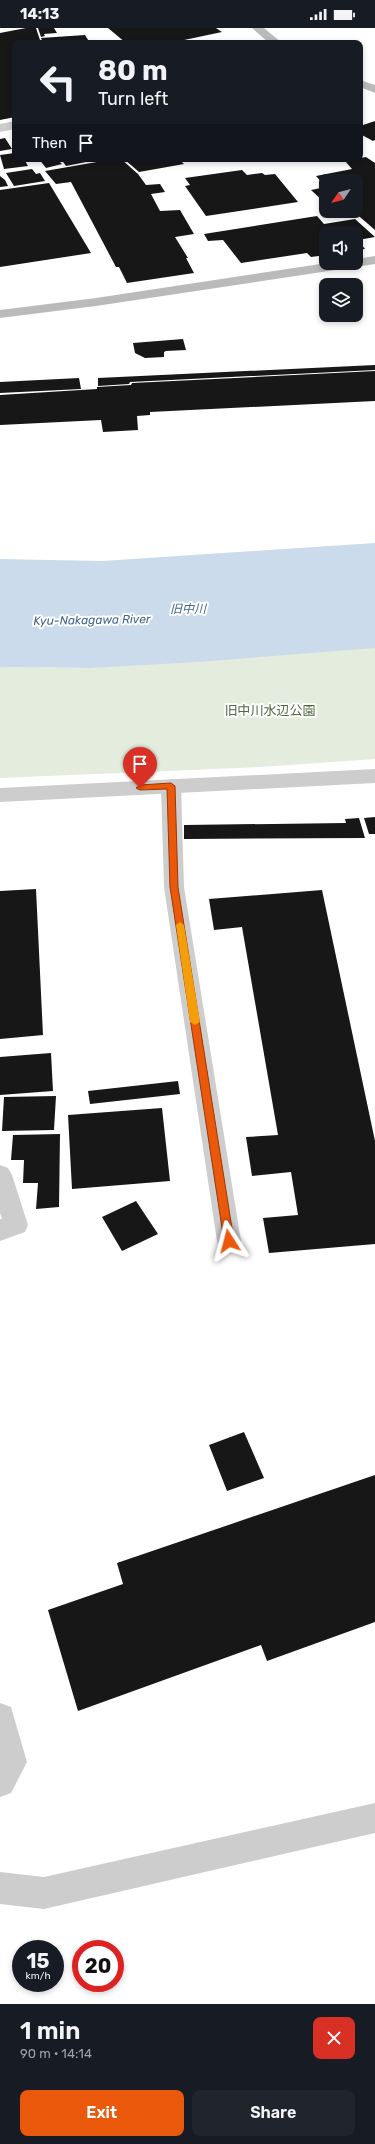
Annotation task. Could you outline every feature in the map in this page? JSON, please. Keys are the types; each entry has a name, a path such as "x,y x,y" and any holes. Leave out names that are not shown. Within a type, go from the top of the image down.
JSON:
{"street":[{"path":"257,28 272,40"},
{"path":"363,84 375,89"},
{"path":"0,128 12,126"},
{"path":"363,262 375,260"},
{"path":"0,314 96,302 319,268"},
{"path":"0,795 375,776"},
{"path":"171,786 174,887 229,1241"},
{"path":"0,1175 16,1225 0,1230"},
{"path":"0,1718 12,1762 0,1782"},
{"path":"0,1888 44,1893 375,1818"}],"green space":[{"name":"旧中川水辺公園","path":"375,647 375,759 261,767 0,778 0,667 91,668"}],"water":[{"name":"旧中川","path":"375,543 375,648 198,662 91,668 0,667 0,559 102,561"}],"building":[{"path":"26,28 36,28 40,40 12,40 12,118 0,120 0,33"},
{"path":"38,28 54,28 57,33 44,34 45,36 41,37"},
{"path":"108,28 216,28 222,32 184,40 122,40"},
{"path":"85,35 88,40 42,40 41,38"},
{"path":"375,121 375,140 373,141 363,136 363,125"},
{"path":"5,138 12,149 0,151 0,139"},
{"path":"12,153 12,162 26,162 28,166 4,169 0,155"},
{"path":"366,157 375,163 375,230 361,218 363,218 363,174 326,174 352,169 346,162 363,162 363,158"},
{"path":"41,162 60,162 62,164 46,168"},
{"path":"63,162 86,162 66,166"},
{"path":"97,162 124,162 138,174 146,185 160,184 165,192 151,194 160,211 180,210 194,234 175,237 188,258 186,258 194,273 127,283 119,267 116,267 71,182 56,184 45,171"},
{"path":"127,162 182,162 184,164 139,172"},
{"path":"32,169 36,174 40,173 45,181 14,186 6,173"},
{"path":"242,170 247,175 262,173 265,175 275,174 298,202 206,216 185,186 190,185 185,178"},
{"path":"0,176 5,180 8,186 0,187"},
{"path":"49,183 91,253 0,267 0,190"},
{"path":"319,188 319,197 311,190"},
{"path":"317,216 324,224 355,219 363,226 319,226 319,256 311,257 307,253 241,263 223,240 208,241 204,234"},
{"path":"363,226 375,237 363,239"},
{"path":"183,339 186,350 166,351 164,352 164,357 145,358 135,353 133,343"},
{"path":"375,365 375,370 130,382 129,384 98,386 98,378"},
{"path":"375,371 375,401 150,412 150,415 137,416 138,430 103,432 101,420 0,425 0,395 97,389 97,387 131,385 132,383"},
{"path":"79,378 81,389 0,393 0,382"},
{"path":"375,817 375,834 369,834 364,818"},
{"path":"359,818 365,838 184,839 184,825 346,823 345,819"},
{"path":"36,889 43,1035 0,1039 0,891"},
{"path":"322,890 375,1141 375,1244 269,1253 263,1218 298,1215 291,1172 252,1176 246,1137 278,1135 242,927 214,930 209,899"},
{"path":"51,1053 53,1091 0,1095 0,1057"},
{"path":"178,1081 180,1094 90,1104 88,1091"},
{"path":"56,1096 54,1130 2,1131 4,1097"},
{"path":"162,1108 170,1181 72,1189 68,1115"},
{"path":"60,1134 59,1207 36,1209 38,1183 23,1183 24,1160 11,1160 13,1135"},
{"path":"136,1201 158,1234 122,1251 102,1217"},
{"path":"244,1432 264,1478 227,1491 209,1445"},
{"path":"375,1475 375,1622 267,1661 261,1645 78,1711 48,1610 123,1584 117,1563"}],"slow traffic":[{"path":"180,925 195,1022"}],"route":[{"path":"140,788 171,786 174,887 229,1241"}],"water label":[{"name":"Kyu-Nakagawa River","path":"92,620"}]}
